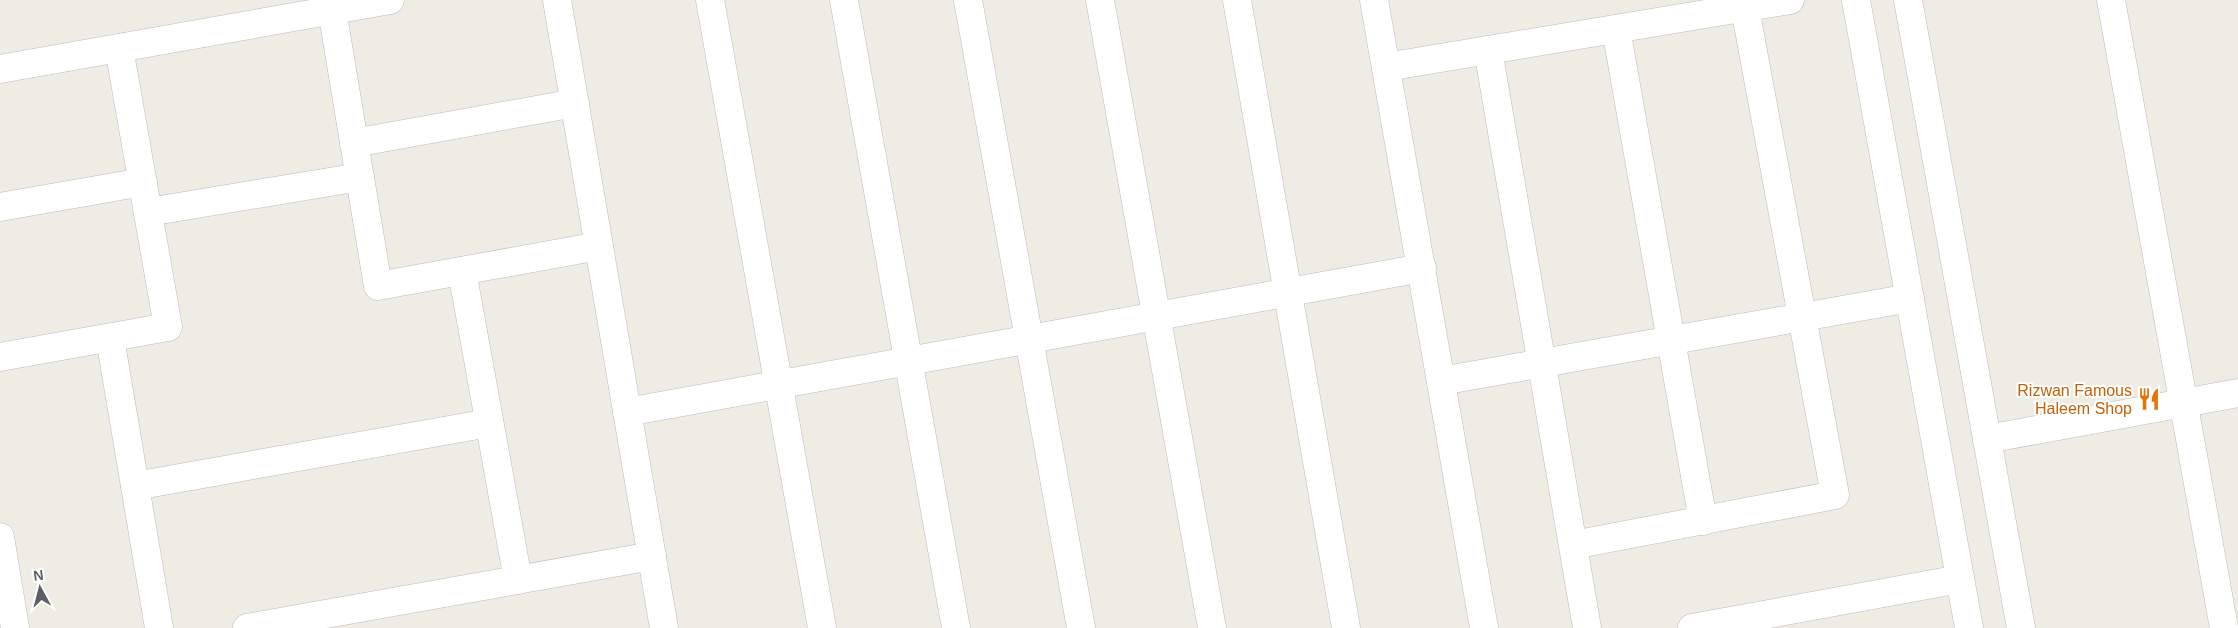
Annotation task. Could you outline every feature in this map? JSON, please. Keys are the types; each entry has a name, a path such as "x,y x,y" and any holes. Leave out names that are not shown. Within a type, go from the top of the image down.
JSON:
{"street":[{"path":"0,69 390,0"},
{"path":"557,0 664,628"},
{"path":"710,0 822,628"},
{"path":"844,0 956,628"},
{"path":"968,0 1081,628"},
{"path":"1100,0 1212,628"},
{"path":"1237,0 1346,628"},
{"path":"1374,0 1484,628"},
{"path":"1386,67 1790,0"},
{"path":"1856,0 1969,628"},
{"path":"1908,0 2022,628"},
{"path":"2111,0 2224,628"},
{"path":"1573,546 1835,495 1745,8"},
{"path":"332,10 378,286 599,246"},
{"path":"1616,29 1703,520"},
{"path":"0,357 168,327 119,48"},
{"path":"1488,50 1587,628"},
{"path":"354,143 575,103"},
{"path":"148,212 360,177"},
{"path":"0,207 143,182"},
{"path":"627,412 1422,268"},
{"path":"462,271 518,580"},
{"path":"1441,381 1910,298"},
{"path":"110,338 159,628"},
{"path":"1987,439 2238,393"},
{"path":"135,486 489,422"},
{"path":"0,537 15,628"},
{"path":"247,628 652,556"},
{"path":"1692,628 1777,620 1960,580"}],"place":[{"name":"Rizwan Famous Haleem Shop","path":"2149,399"}]}
